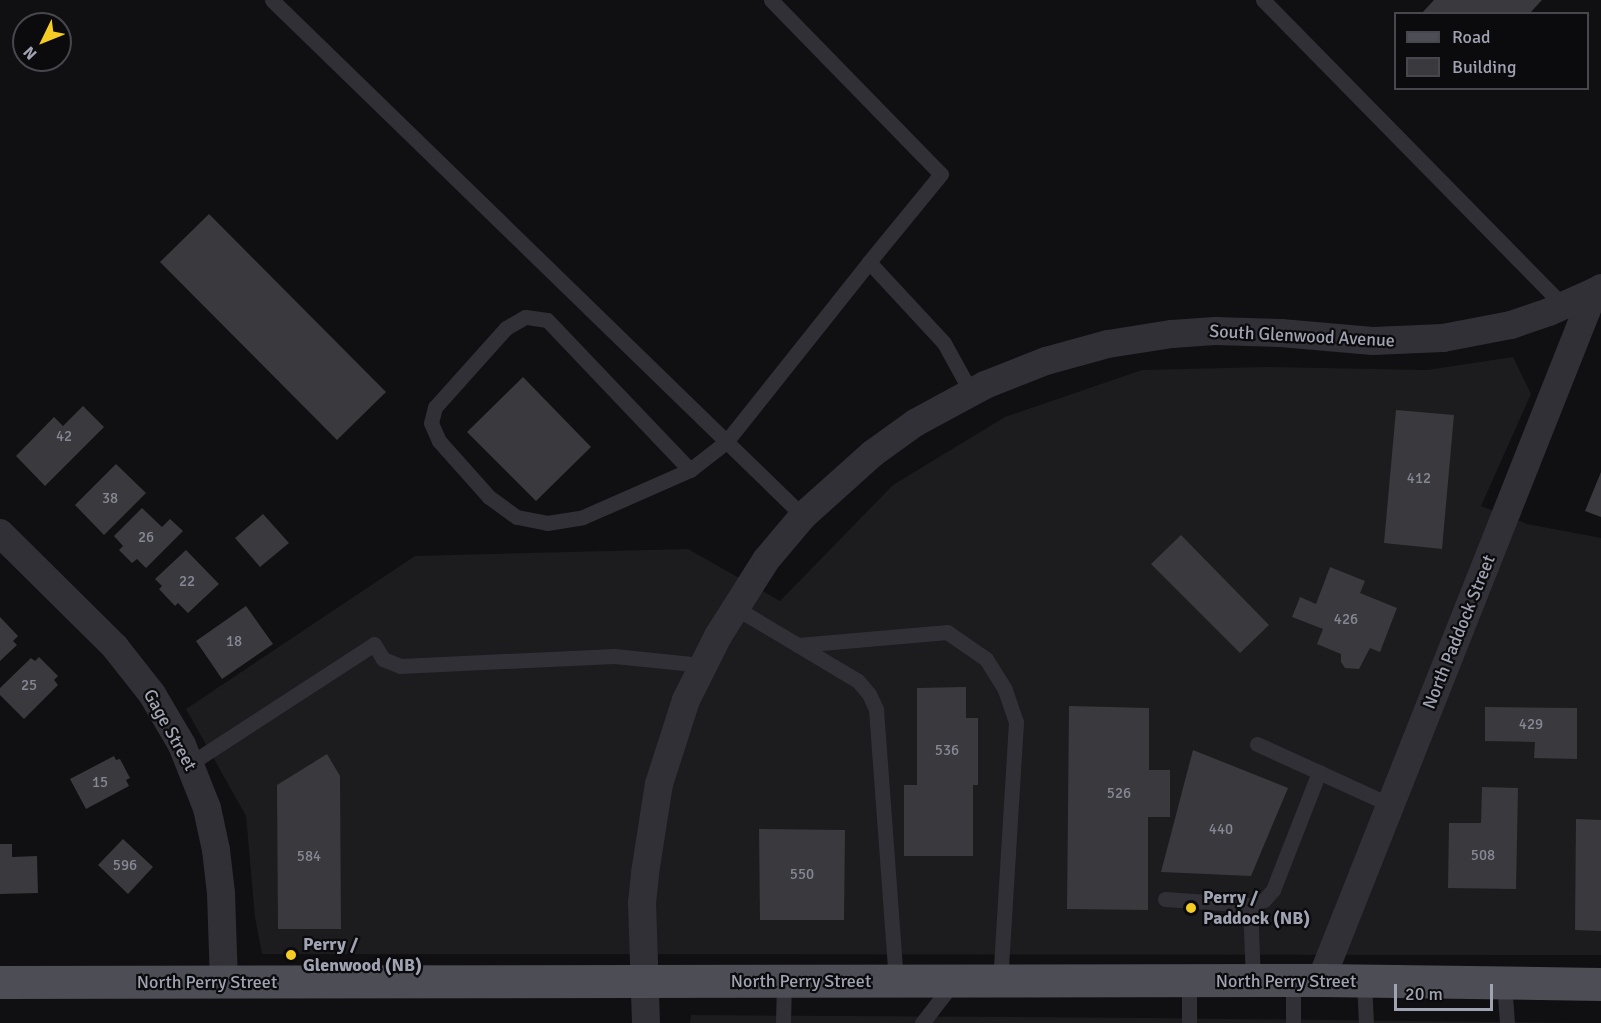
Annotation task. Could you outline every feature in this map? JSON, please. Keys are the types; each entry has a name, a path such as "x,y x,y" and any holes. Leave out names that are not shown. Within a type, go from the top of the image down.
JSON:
{"main road":[{"name":"North Perry Street","path":"0,982 1307,980 1601,984"}],"street":[{"name":"South Glenwood Avenue","path":"646,1023 642,903 653,813 671,743 702,665 734,607 766,560 802,516 850,472 894,437 971,392 1056,358 1150,336 1237,331 1373,341 1420,341 1488,331 1564,306 1598,290"},
{"name":"North Paddock Street","path":"1307,980 1391,805 1598,290"},
{"name":"Gage Street","path":"0,533 115,646 163,710 191,763 207,808 216,850 221,893 224,982"}],"lane":[{"path":"272,0 802,516"},
{"path":"690,470 547,320 525,317 506,328 435,407 431,423 439,441 489,497 517,517 547,523 583,517 690,470 726,442 941,174 771,0"},
{"path":"1263,0 1564,306"},
{"path":"869,262 944,343 971,392"},
{"path":"734,607 858,681 869,694 876,709 896,981"},
{"path":"798,645 947,632 986,659 1005,690 1016,722 1000,982"},
{"path":"191,763 374,644 383,658 400,666 614,656 702,665"},
{"path":"1257,744 1391,805"},
{"path":"1166,899 1250,905 1264,900 1272,890 1319,772"},
{"path":"1250,905 1253,980"},
{"path":"1293,1023 1307,980"},
{"path":"783,1023 784,981"},
{"path":"922,1023 954,981"},
{"path":"1189,981 1189,1023"},
{"path":"1364,981 1366,1023"},
{"path":"1504,982 1507,1023"}],"shaded area":[{"path":"1513,357 1531,394 1481,506 1527,524 1601,538 1601,955 262,954 255,917 246,816 186,709 415,556 688,549 780,601 893,485 1005,417 1142,370 1266,367 1427,370"},
{"path":"691,1015 1154,1018 1581,1023 690,1023"}],"building":[{"path":"1434,0 1542,0 1531,12 1423,12"},
{"path":"209,214 386,392 337,440 160,262"},
{"path":"523,377 591,447 536,501 467,432"},
{"path":"83,406 104,427 45,486 16,456 54,417 63,426"},
{"path":"1396,410 1454,415 1442,549 1384,543"},
{"path":"116,464 146,493 104,535 75,505"},
{"path":"1601,472 1601,517 1585,511"},
{"path":"142,508 162,527 170,519 183,531 146,568 137,559 132,563 119,550 123,546 114,536"},
{"path":"263,514 289,543 260,567 235,538"},
{"path":"1181,535 1269,625 1240,653 1151,564"},
{"path":"186,550 219,584 188,613 178,603 175,606 159,589 162,586 155,579"},
{"path":"1330,567 1365,581 1360,593 1397,608 1380,652 1370,648 1359,669 1345,668 1341,662 1341,654 1317,644 1323,629 1292,617 1300,597 1316,604"},
{"path":"246,606 273,644 222,679 196,641"},
{"path":"0,617 18,636 13,641 17,645 0,661"},
{"path":"39,657 58,676 54,680 58,685 24,719 0,695 0,688 31,658 35,661"},
{"path":"966,687 966,718 978,718 978,785 973,785 973,856 904,856 904,785 917,785 917,688"},
{"path":"1069,706 1149,708 1149,770 1170,770 1170,817 1148,817 1148,910 1067,909"},
{"path":"1485,707 1577,708 1577,759 1534,758 1535,742 1485,741"},
{"path":"1193,750 1288,788 1251,876 1161,872"},
{"path":"327,754 340,776 341,929 278,929 277,785"},
{"path":"114,756 116,760 120,759 130,778 126,780 129,786 86,809 70,779"},
{"path":"1482,787 1518,788 1516,889 1448,888 1449,823 1481,823"},
{"path":"1576,819 1601,820 1601,931 1575,930"},
{"path":"759,829 845,830 844,920 760,920"},
{"path":"123,839 153,867 128,894 98,865"},
{"path":"0,844 12,844 12,857 37,856 38,893 0,894"}],"place":[{"name":"Perry / Paddock (NB)","path":"1191,908"},
{"name":"Perry / Glenwood (NB)","path":"291,955"}]}
